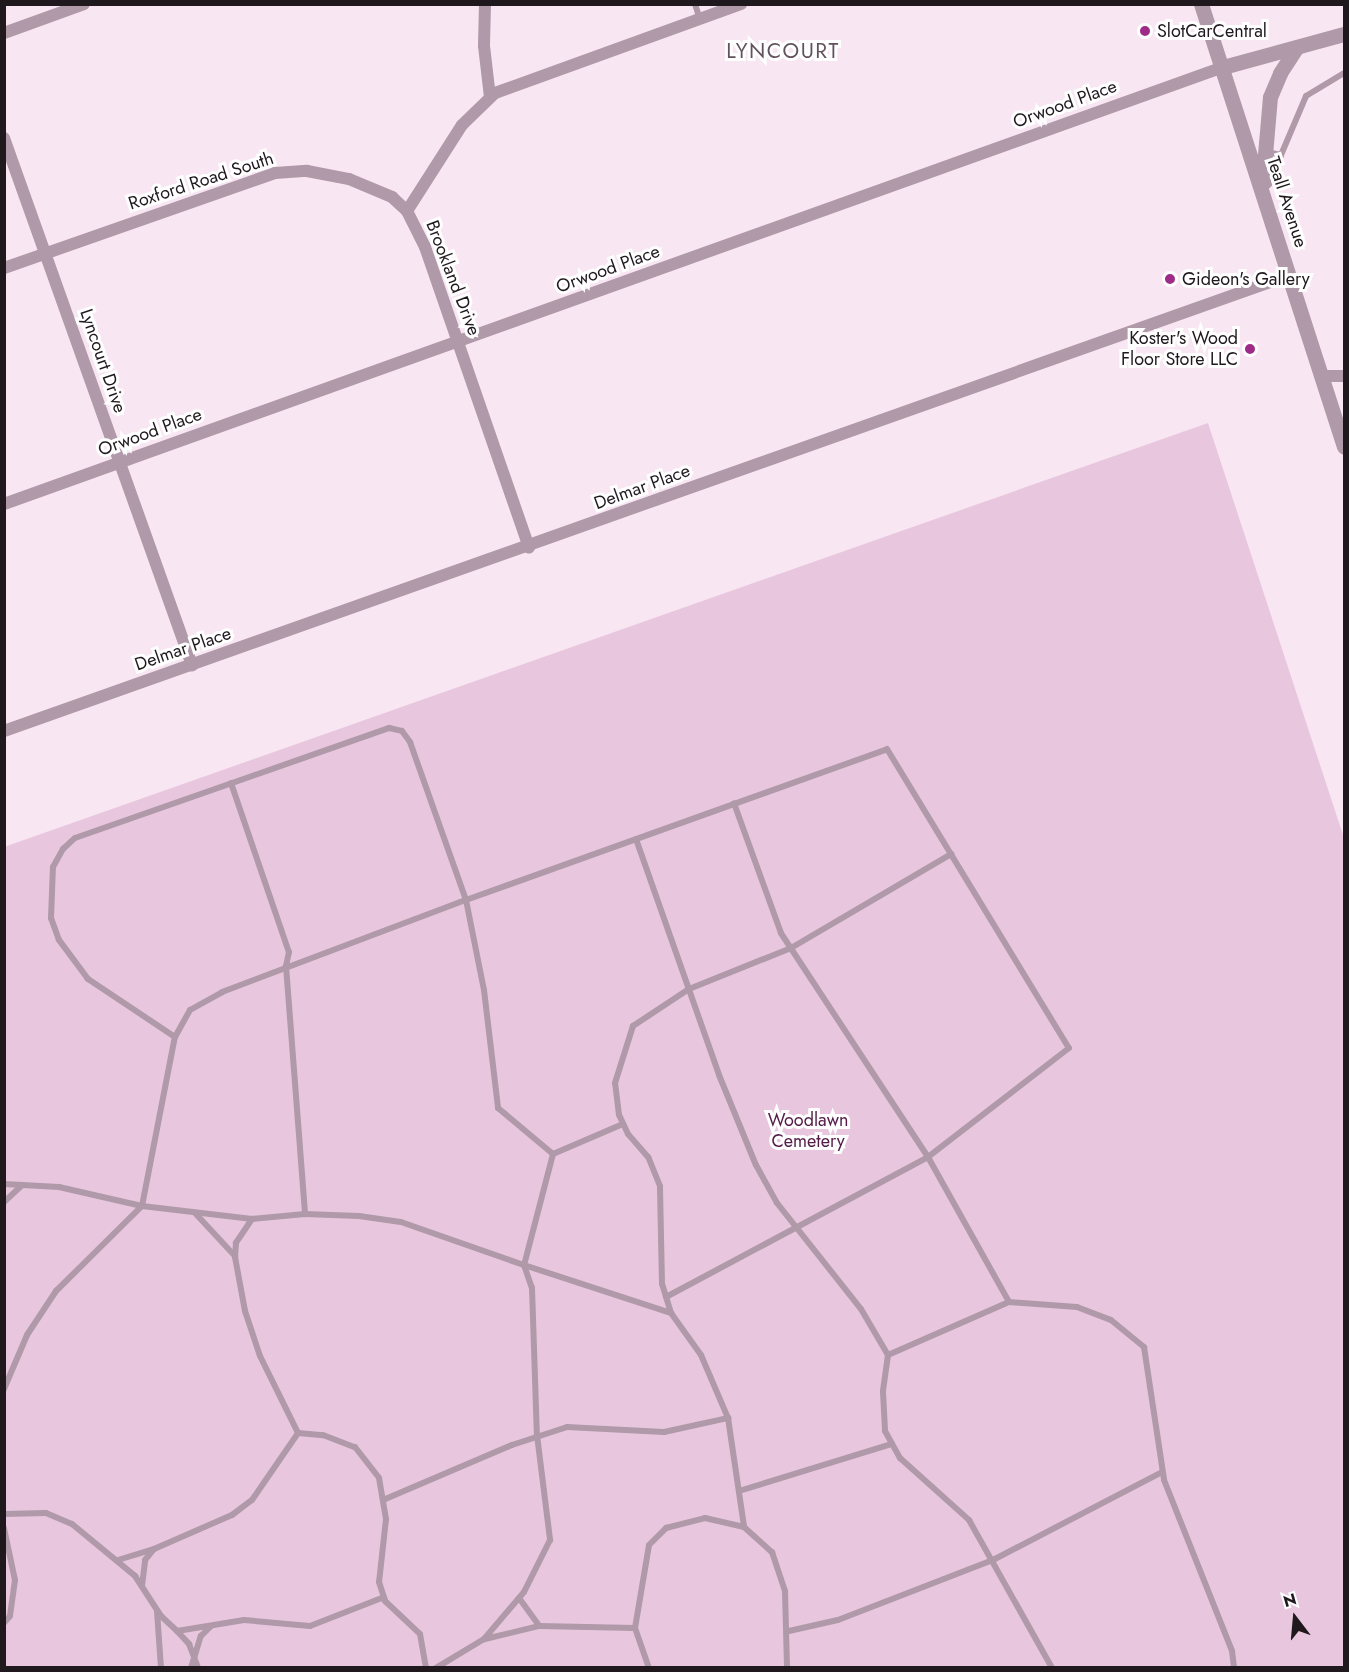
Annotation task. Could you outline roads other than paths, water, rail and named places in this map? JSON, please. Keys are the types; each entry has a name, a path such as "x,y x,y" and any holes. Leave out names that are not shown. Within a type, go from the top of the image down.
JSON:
{"street":[{"path":"4,33 84,4"},
{"path":"485,4 484,46 490,97 523,81 741,4"},
{"name":"Teall Avenue","path":"1201,4 1344,442"},
{"path":"1223,67 1344,34"},
{"path":"1263,190 1264,152 1270,97 1280,73 1298,47"},
{"name":"Orwood Place","path":"4,504 1223,67"},
{"name":"Brookland Drive","path":"490,97 462,125 407,211 424,248 529,547"},
{"name":"Lyncourt Drive","path":"4,138 192,664"},
{"name":"Roxford Road South","path":"4,268 275,173 307,171 349,179 392,197 407,211"},
{"name":"Delmar Place","path":"4,731 529,547 1290,275"},
{"path":"1322,376 1344,376"}],"lane":[{"path":"695,4 700,19"},
{"path":"1263,190 1275,179 1281,155 1306,96 1344,73"},
{"path":"1264,152 1281,155"},
{"path":"175,1037 88,979 65,953 51,918 53,867 63,849 75,838 389,728 402,731 410,742 466,900 484,990 498,1108 553,1154"},
{"path":"4,1389 27,1335 56,1291 142,1206 175,1037 190,1010 286,966 887,749 1069,1048 928,1157 799,1230 666,1297"},
{"path":"231,783 289,952 286,966 305,1214"},
{"path":"734,803 781,933 928,1157 1009,1302"},
{"path":"636,839 689,989 756,1165 777,1203 861,1309 888,1355 883,1392 885,1431 900,1458 969,1520 1052,1668"},
{"path":"744,1527 728,1418 701,1355 671,1313 662,1284 660,1186 648,1157 623,1124 615,1083 633,1026 689,989 791,948 951,854"},
{"path":"553,1154 623,1124"},
{"path":"484,1639 519,1598 550,1540 537,1435 532,1288 524,1265 553,1154"},
{"path":"4,1184 59,1187 142,1206 252,1219 305,1214 359,1216 401,1222 671,1313"},
{"path":"4,1202 22,1185"},
{"path":"195,1212 236,1257"},
{"path":"252,1219 236,1243 236,1257 245,1311 260,1356 298,1433"},
{"path":"888,1355 1009,1302 1077,1307 1111,1320 1144,1347 1155,1402 1162,1472 1232,1651 1234,1668"},
{"path":"383,1500 537,1435 567,1427 664,1432 728,1418"},
{"path":"298,1433 323,1435 355,1447 378,1478 386,1519 379,1582 384,1597 420,1634 426,1668"},
{"path":"118,1560 154,1549 232,1515 252,1500 298,1433"},
{"path":"739,1491 892,1444"},
{"path":"789,1631 838,1620 993,1560 1162,1472"},
{"path":"4,1514 46,1513 72,1524 118,1560 177,1631 194,1656 198,1668"},
{"path":"649,1668 635,1628 649,1545 666,1528 705,1518 744,1527 772,1552 784,1591 789,1631 787,1668"},
{"path":"4,1528 15,1580 10,1617 4,1623"},
{"path":"142,1587 145,1560 154,1549"},
{"path":"177,1631 244,1620 310,1626 384,1597"},
{"path":"519,1598 539,1626"},
{"path":"156,1608 161,1668"},
{"path":"191,1668 201,1636 212,1626"},
{"path":"435,1668 484,1639 539,1626 635,1628"}],"place":[{"name":"SlotCarCentral","path":"1145,31"},
{"name":"Gideon's Gallery","path":"1170,279"},
{"name":"Koster's Wood Floor Store LLC","path":"1250,349"}],"district":[{"name":"LYNCOURT","path":"783,51"}],"park label":[{"name":"Woodlawn Cemetery","path":"808,1131"}]}
